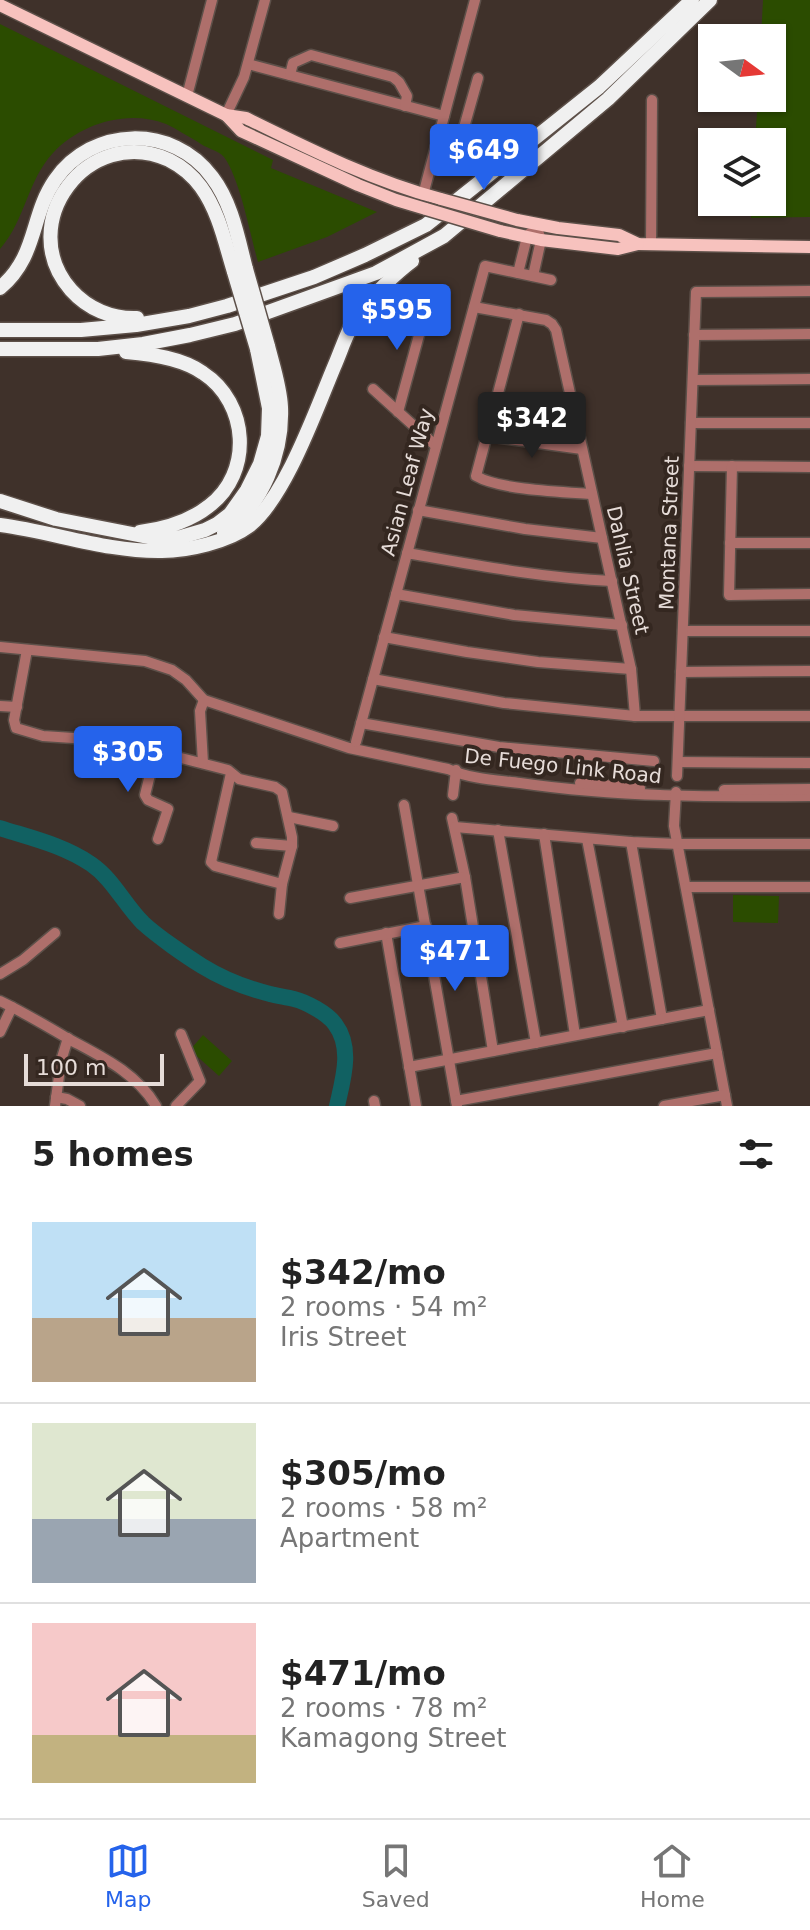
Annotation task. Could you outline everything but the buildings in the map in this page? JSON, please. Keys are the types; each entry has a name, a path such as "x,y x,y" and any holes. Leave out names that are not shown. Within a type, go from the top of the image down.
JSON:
{"highway":[{"path":"0,330 81,330 189,316 314,277 365,255 426,225 599,87 692,0"},
{"path":"0,525 136,550 174,551 243,531 266,509 290,468 359,313 403,267 608,99 710,0"},
{"path":"0,288 23,262 45,197 63,170 87,150 127,138 169,144 206,169 228,207 240,271"},
{"path":"189,316 118,317 93,308 73,292 62,278 55,262 52,223 58,202 74,178 89,165 116,154 145,153 173,162 196,180 219,219 240,271 281,404 279,434 260,491 243,516 225,532 202,545"},
{"path":"0,349 98,349 143,344 235,324 376,273 444,236"},
{"path":"0,501 56,519 167,539 193,534 217,524 239,503 260,464 270,422 263,347"},
{"path":"98,349 154,356 199,370 211,378 227,397 237,417 240,434 240,451 234,474 222,494 209,506 160,528 122,532"}],"main road":[{"path":"0,5 226,115 246,118 361,171 423,195 536,225 619,235 644,244"},
{"path":"226,115 241,131 358,185 396,200 500,231 541,240 618,249 644,244 810,247"}],"street":[{"path":"187,96 212,0"},
{"path":"226,115 244,77 265,0"},
{"path":"423,195 475,0"},
{"path":"290,75 293,63 311,55 393,77 407,96 405,106"},
{"path":"248,64 444,116"},
{"path":"436,146 454,139 463,131 478,78"},
{"path":"644,244 652,100"},
{"path":"518,273 527,237 536,225"},
{"path":"533,276 541,240 536,225"},
{"name":"Asian Leaf Way","path":"356,742 485,266 551,280"},
{"name":"Montana Street","path":"677,776 696,292 810,291"},
{"path":"398,412 428,302"},
{"name":"Dahlia Street","path":"474,307 546,320 556,330 622,625 631,669 635,716"},
{"path":"519,314 477,478 520,487 592,494"},
{"path":"694,335 810,334"},
{"path":"693,380 810,379"},
{"path":"373,389 436,446"},
{"path":"691,423 810,423"},
{"path":"487,436 582,449"},
{"path":"689,466 810,467"},
{"path":"732,466 729,595 810,594"},
{"path":"418,510 525,529 602,538"},
{"path":"730,543 810,543"},
{"path":"407,553 519,573 612,581"},
{"path":"396,594 514,615 622,625"},
{"path":"683,631 810,631"},
{"path":"384,637 538,662 631,669"},
{"name":"De Fuego Link Road","path":"0,647 145,661 172,670 204,700 349,748 453,770 676,794"},
{"path":"27,650 14,720 16,728 43,736 133,742 203,763 239,779 275,787 282,792 292,846 282,884 279,914"},
{"path":"681,672 810,671"},
{"path":"373,679 504,703 635,716 810,716"},
{"path":"203,763 200,711 204,700"},
{"path":"0,706 17,707"},
{"path":"361,723 499,747 654,761"},
{"path":"95,764 103,741"},
{"path":"156,750 145,795 148,800 168,809 158,839"},
{"path":"678,762 810,763"},
{"path":"453,770 453,795"},
{"path":"231,773 211,862 215,866 282,884"},
{"path":"676,794 810,789"},
{"path":"676,794 810,796"},
{"path":"664,1106 726,1102 674,826 676,794"},
{"path":"404,805 457,1104 717,1053"},
{"path":"289,817 333,826"},
{"path":"493,1051 454,822 498,830 631,842 810,844"},
{"path":"498,830 536,1043"},
{"path":"544,834 575,1035"},
{"path":"587,839 623,1027"},
{"path":"631,842 662,1019"},
{"path":"256,843 292,846"},
{"path":"350,898 465,877"},
{"path":"686,887 810,887"},
{"path":"340,943 426,926"},
{"path":"0,974 23,960 55,933"},
{"path":"386,933 416,1106"},
{"path":"0,1001 131,1075 156,1106"},
{"path":"0,1032 12,1007"},
{"path":"409,1067 709,1010"},
{"path":"176,1106 200,1081 181,1034"},
{"path":"68,1038 61,1061 56,1102 67,1099 80,1106"}],"green space":[{"path":"763,0 810,0 810,217 751,218 786,216 786,128 756,128 757,112 786,112 786,24 762,24"},
{"path":"0,24 273,160 271,168 377,212 327,237 258,262 240,193 224,157 166,124 136,118 120,119 90,127 53,153 37,176 16,225 0,249"},
{"path":"511,403 548,414 542,435 505,425"},
{"path":"733,895 779,896 778,923 733,922"},
{"path":"203,1035 232,1061 219,1076 190,1050"}],"waterway":[{"path":"0,828 58,847 91,864 106,877 143,923 210,971 252,989 299,1000 327,1016 335,1024 344,1043 344,1075 337,1106"}]}
